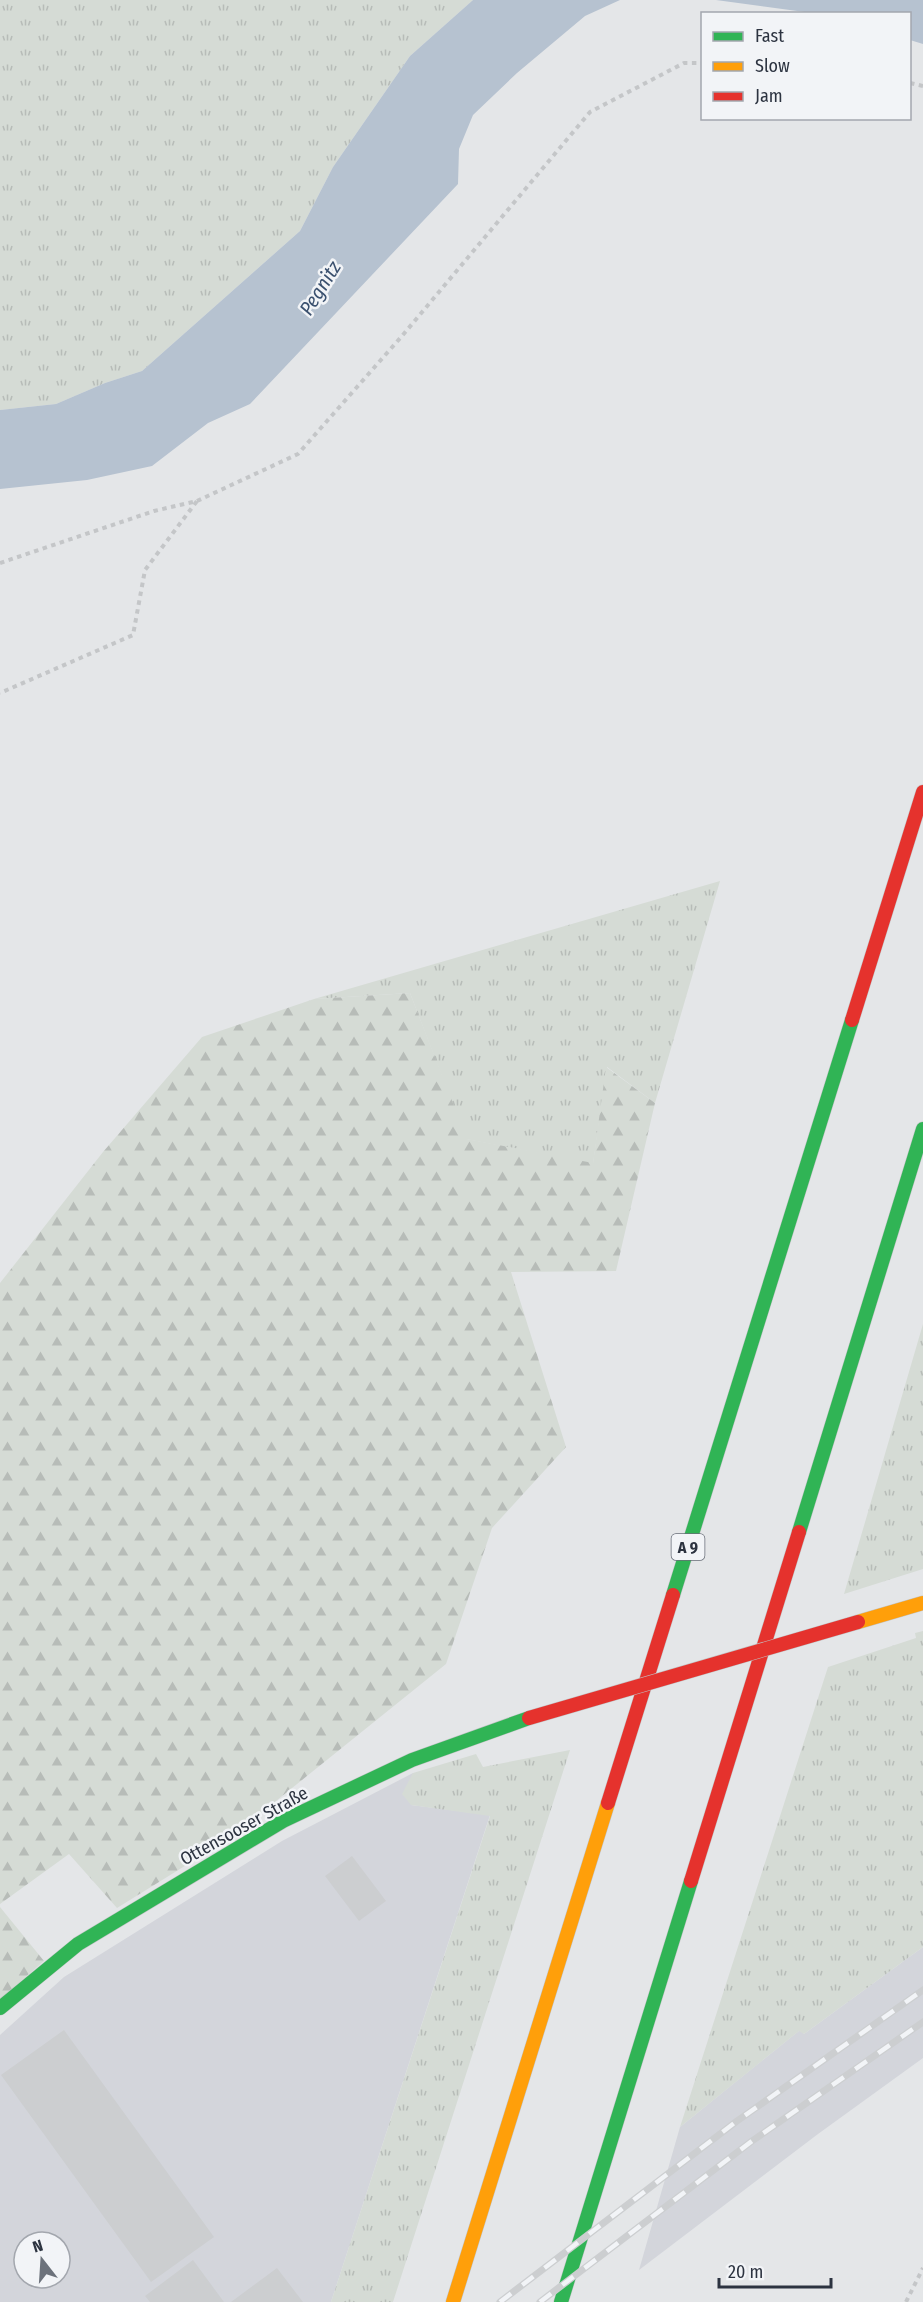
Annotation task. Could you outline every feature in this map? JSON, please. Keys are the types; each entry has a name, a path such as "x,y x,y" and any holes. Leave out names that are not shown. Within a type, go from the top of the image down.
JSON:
{"main road":[{"name":"A 9","path":"453,2302 923,792"},
{"path":"561,2302 923,1129"},
{"name":"Ottensooser Straße","path":"0,2008 78,1944 283,1821 412,1760 530,1718 923,1603"}],"path":[{"path":"0,563 154,511 197,501 298,454 402,336 590,112 684,63 701,63"},
{"path":"0,693 133,635 145,570 197,501"},
{"path":"906,2302 923,2268"}],"shaded area":[{"path":"413,1773 411,1805 490,1815 331,2302 0,2302 0,2035 64,1977 282,1841"},
{"path":"923,1947 923,2058 818,2134 639,2270 680,2127 800,2030 804,2034"}],"green space":[{"path":"0,0 473,0 410,56 333,167 300,231 142,371 105,383 56,404 0,410"},
{"path":"720,881 655,1103 607,1067 593,1164 466,1139 410,993 314,999"},
{"path":"410,993 467,1139 593,1163 606,1067 655,1103 616,1271 511,1272 566,1447 492,1528 446,1664 230,1838 117,1908 69,1854 0,1904 0,1283 103,1152 202,1037 314,999"},
{"path":"923,1324 923,1569 844,1594"},
{"path":"923,1631 923,1947 804,2034 799,2031 680,2127 828,1667 916,1638 915,1633"},
{"path":"570,1750 393,2302 331,2302 490,1816 411,1805 402,1794 413,1773 476,1754 483,1767"},
{"path":"0,1907 44,1961 0,1999"}],"water":[{"name":"Pegnitz","path":"473,0 620,0 585,16 517,73 473,115 459,149 458,184 250,404 208,423 152,466 87,480 0,489 0,410 56,404 105,383 142,371 300,231 333,167 410,56"},
{"path":"716,0 923,0 923,44 911,40 911,12 805,12"}],"building":[{"path":"352,1856 386,1901 359,1921 325,1876"},
{"path":"64,2030 214,2237 151,2282 1,2075"},
{"path":"193,2260 224,2302 150,2302 145,2296"},
{"path":"277,2268 303,2302 231,2302"}],"railway":[{"path":"500,2302 737,2121 923,1990"},
{"path":"540,2302 752,2141 923,2022"}],"traffic: fast":[{"path":"673,1595 852,1020"},
{"path":"799,1532 923,1129"},
{"path":"0,2008 78,1944 283,1821 412,1760 529,1718"},
{"path":"561,2302 691,1881"}],"traffic: slow":[{"path":"858,1622 923,1603"},
{"path":"453,2302 608,1803"}],"traffic: jam":[{"path":"852,1020 923,792"},
{"path":"691,1881 799,1532"},
{"path":"608,1803 673,1595"},
{"path":"529,1718 858,1622"}]}
